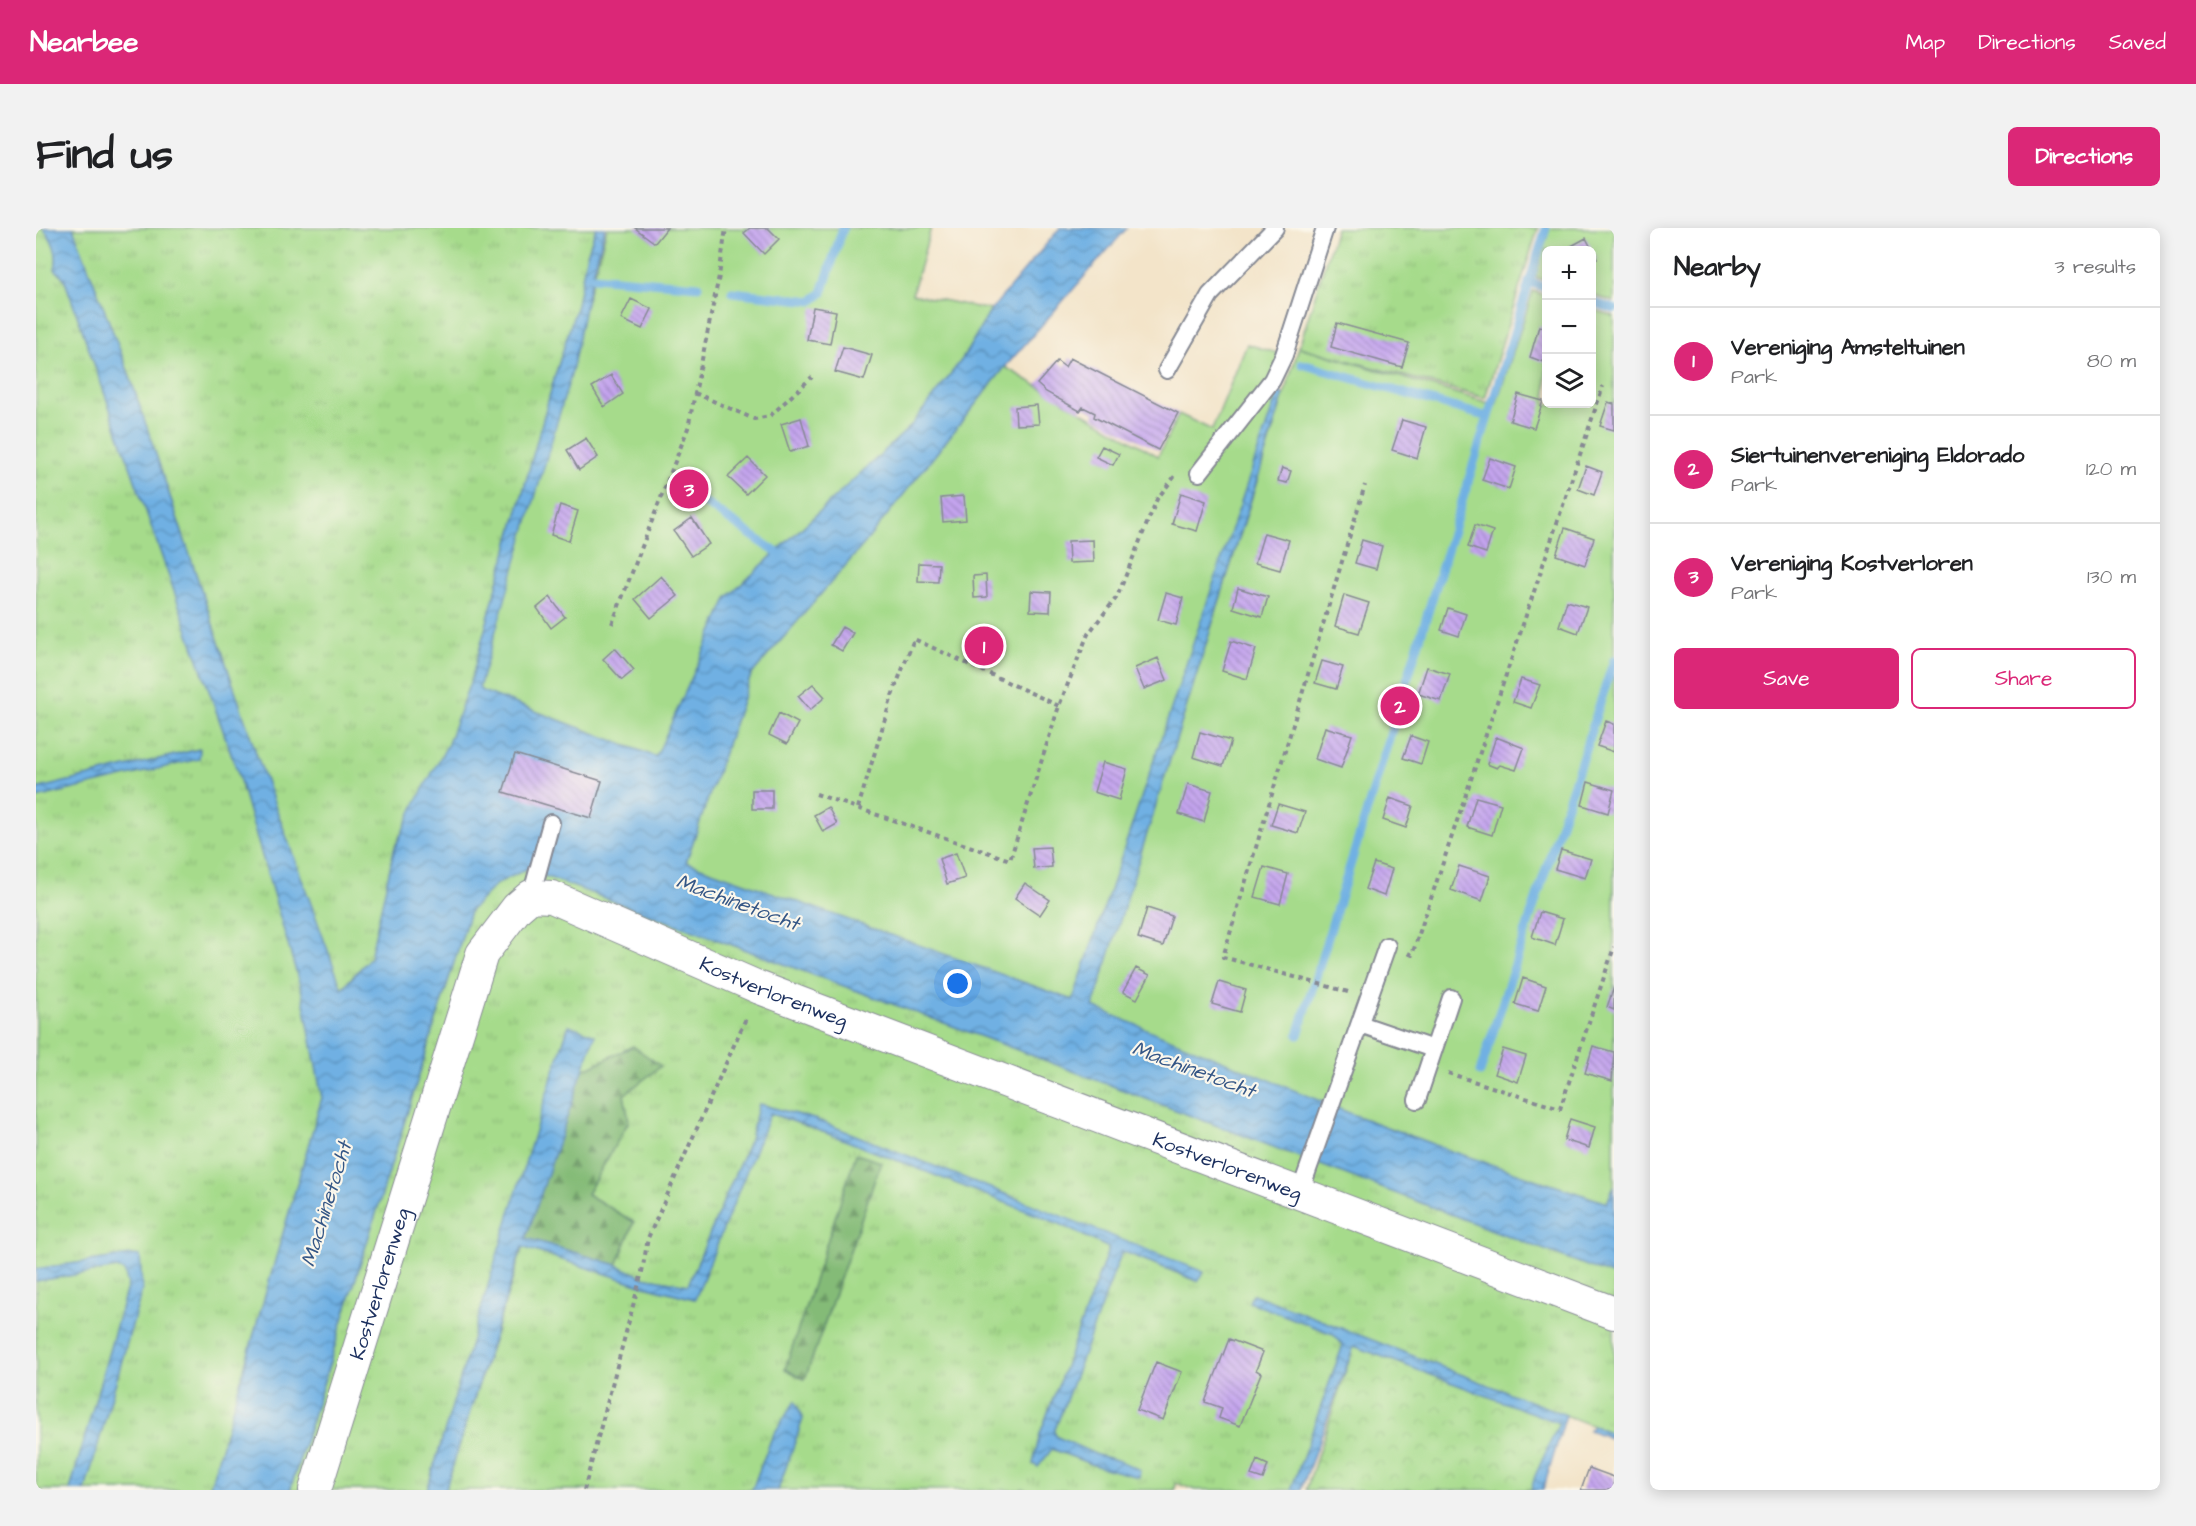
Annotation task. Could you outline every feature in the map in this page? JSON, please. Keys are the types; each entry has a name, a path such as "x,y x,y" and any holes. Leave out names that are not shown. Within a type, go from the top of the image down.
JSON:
{"street":[{"name":"Kostverlorenweg","path":"315,1490 482,954 533,888 760,987 1305,1179 1614,1313"}],"lane":[{"path":"1167,370 1210,295 1275,228"},
{"path":"1199,473 1272,380 1284,355 1325,228"},
{"path":"533,888 552,822"},
{"path":"1305,1179 1387,946"},
{"path":"1417,1100 1451,998"},
{"path":"1360,1024 1433,1049"}],"path":[{"path":"612,624 688,428 719,276 726,228"},
{"path":"695,393 754,419 770,416 812,377"},
{"path":"1387,946 1412,955 1603,386"},
{"path":"816,794 1010,860 1059,706 1088,634 1117,597 1157,500 1175,476 1199,473"},
{"path":"1322,984 1223,957 1365,485"},
{"path":"858,808 892,696 914,639 1059,706"},
{"path":"1428,1066 1560,1109 1614,947"},
{"path":"584,1490 639,1286 648,1238 760,987"}],"green space":[{"path":"36,228 43,228 54,247 55,269 64,278 237,770 302,992 322,1098 209,1490 85,1490 142,1290 140,1256 131,1255 36,1269 36,798 198,759 199,749 36,789"},
{"path":"73,228 596,228 586,258 577,305 555,376 472,677 448,744 395,846 370,958 341,989 257,756 129,374"},
{"path":"607,228 931,228 912,294 991,310 963,358 910,427 728,597 657,757 479,688"},
{"path":"1336,228 1538,228 1485,398 1299,347"},
{"path":"1550,228 1614,228 1614,302 1596,296 1596,246 1544,246"},
{"path":"1542,254 1542,280 1535,277"},
{"path":"1533,291 1542,294 1542,408 1596,408 1596,310 1614,316 1614,1186 1607,1203 1451,1151 1354,1115 1092,1009 1299,347 1496,405"},
{"path":"1247,344 1284,355 1277,397 1073,1000 686,862 751,675 864,544 1005,367 1158,456 1179,414 1212,430"},
{"path":"526,869 1015,1049 1614,1276 1614,1434 1253,1294 1250,1302 1334,1334 1343,1345 1291,1490 1196,1490 1176,1483 1175,1490 1027,1490 1022,1488 1021,1490 778,1490 802,1419 772,1437 752,1490 445,1490 523,1247 641,1285 695,1299 769,1113 837,1137 1060,1224 1109,1248 1040,1434 1033,1464 1052,1449 1096,1466 1120,1461 1097,1455 1057,1437 1054,1432 1122,1251 1197,1281 1204,1273 817,1120 759,1104 750,1139 688,1285 643,1277 617,1265 634,1222 587,1194 629,1121 624,1095 633,1046 581,1071 595,1035 569,1025 427,1490 290,1490 470,911 496,884","holes":["881,1162 805,1378 786,1369"]},
{"path":"633,1046 661,1066 624,1095 629,1121 587,1194 634,1222 617,1265 526,1238 581,1071"},
{"path":"856,1154 881,1162 805,1379 785,1369"},
{"path":"117,1268 124,1270 128,1284 70,1490 36,1490 36,1281"},
{"path":"1354,1346 1560,1423 1534,1490 1306,1490"}],"water":[{"name":"Machinetocht","path":"43,228 73,228 129,374 257,756 342,989 370,958 394,850 416,802 448,744 472,677 555,376 577,305 586,258 596,228 605,228 589,288 572,371 479,688 656,757 728,597 910,427 963,358 991,310 1060,228 1127,228 1005,367 864,544 751,675 686,862 1073,1000 1279,389 1283,396 1093,1007 1354,1115 1451,1151 1607,1203 1614,1186 1614,1276 1015,1049 526,869 496,884 470,911 290,1490 209,1490 322,1098 302,992 237,770 64,278 55,269 54,247"},
{"path":"200,749 199,759 36,798 36,789"},
{"path":"569,1025 595,1035 526,1238 617,1265 643,1277 688,1285 750,1139 759,1104 817,1120 1204,1272 1198,1281 1122,1251 1054,1432 1057,1437 1097,1455 1120,1461 1140,1470 1139,1477 1096,1466 1052,1449 1038,1467 1033,1464 1040,1434 1109,1248 1060,1224 770,1113 695,1299 641,1285 522,1247 445,1490 427,1490"},
{"path":"131,1255 140,1256 142,1290 85,1490 70,1490 128,1284 124,1271 117,1268 36,1281 36,1269"},
{"path":"1253,1294 1566,1415 1543,1490 1531,1490 1559,1423 1354,1346 1301,1490 1291,1490 1343,1345 1333,1334 1249,1302"},
{"path":"795,1401 803,1419 778,1490 752,1490 772,1437"},
{"path":"1593,1426 1614,1434 1614,1440 1589,1430"}],"building":[{"path":"635,228 667,228 655,243"},
{"path":"750,228 768,228 779,239 764,254 744,233"},
{"path":"1586,238 1590,246 1571,246"},
{"path":"631,299 652,309 642,329 621,319"},
{"path":"813,307 836,311 830,344 807,340"},
{"path":"1337,323 1409,343 1402,367 1331,347"},
{"path":"1539,326 1542,327 1542,362 1530,357"},
{"path":"843,347 872,355 864,380 835,372"},
{"path":"1070,358 1178,413 1158,450 1094,417 1095,413 1083,407 1080,411 1046,392 1037,384 1057,361 1065,367"},
{"path":"611,375 623,394 604,407 592,387"},
{"path":"1518,394 1542,401 1534,428 1510,421"},
{"path":"1608,402 1614,404 1614,430 1600,426"},
{"path":"1037,405 1039,424 1016,425 1015,407"},
{"path":"801,418 809,446 790,452 781,424"},
{"path":"1402,420 1426,427 1417,458 1392,450"},
{"path":"586,438 598,457 579,470 567,450"},
{"path":"1102,446 1119,454 1113,465 1096,457"},
{"path":"748,458 765,475 746,494 728,477"},
{"path":"1490,458 1516,467 1509,489 1482,480"},
{"path":"1586,466 1602,472 1594,495 1578,489"},
{"path":"1282,468 1291,471 1287,483 1278,481"},
{"path":"1181,493 1206,501 1197,531 1172,524"},
{"path":"964,496 966,520 943,522 941,498"},
{"path":"560,505 578,511 569,541 551,535"},
{"path":"692,518 709,544 691,556 674,531"},
{"path":"1475,525 1493,531 1486,553 1468,547"},
{"path":"1565,528 1594,538 1585,565 1556,555"},
{"path":"1264,533 1289,540 1280,570 1255,563"},
{"path":"1093,540 1094,562 1069,563 1068,541"},
{"path":"1362,540 1382,546 1376,569 1355,563"},
{"path":"919,563 939,564 938,582 918,581"},
{"path":"986,575 987,597 974,598 973,576"},
{"path":"661,576 678,596 651,618 635,599"},
{"path":"1238,588 1268,597 1262,617 1233,608"},
{"path":"1031,591 1051,592 1050,612 1030,611"},
{"path":"1166,593 1183,598 1176,625 1158,620"},
{"path":"1344,595 1369,603 1359,633 1335,626"},
{"path":"550,597 565,617 551,628 537,608"},
{"path":"1567,601 1587,607 1578,633 1559,626"},
{"path":"1448,608 1466,614 1459,636 1441,630"},
{"path":"842,627 853,633 842,651 831,645"},
{"path":"1231,641 1256,649 1247,679 1222,671"},
{"path":"615,648 634,670 622,680 603,659"},
{"path":"1158,658 1167,680 1144,689 1135,668"},
{"path":"1322,661 1343,667 1336,689 1315,683"},
{"path":"1427,667 1450,674 1441,701 1418,694"},
{"path":"1521,679 1540,685 1531,708 1513,702"},
{"path":"813,684 825,697 810,710 798,696"},
{"path":"779,713 798,723 787,744 769,735"},
{"path":"1606,721 1614,724 1614,752 1597,746"},
{"path":"1325,727 1352,735 1341,768 1315,759"},
{"path":"1200,732 1231,741 1223,766 1193,757"},
{"path":"1411,736 1428,742 1421,764 1403,758"},
{"path":"1496,737 1524,748 1516,770 1500,765 1497,768 1487,764"},
{"path":"515,754 602,781 591,818 503,792"},
{"path":"1103,762 1127,769 1119,800 1094,792"},
{"path":"1588,782 1614,790 1608,813 1582,805"},
{"path":"1188,784 1212,791 1204,822 1179,814"},
{"path":"752,790 772,790 772,809 752,809"},
{"path":"1476,797 1501,804 1492,835 1467,827"},
{"path":"1390,798 1413,806 1406,828 1383,820"},
{"path":"1278,804 1305,812 1298,833 1271,825"},
{"path":"828,807 837,824 823,832 814,815"},
{"path":"1050,847 1052,867 1034,869 1032,848"},
{"path":"1561,850 1591,859 1585,878 1555,869"},
{"path":"956,853 965,878 947,884 939,859"},
{"path":"1374,863 1392,869 1384,896 1365,889"},
{"path":"1459,866 1490,876 1482,901 1451,890"},
{"path":"1264,867 1288,874 1280,904 1255,897"},
{"path":"1025,883 1050,900 1040,915 1015,898"},
{"path":"1147,908 1172,916 1163,946 1138,938"},
{"path":"1540,912 1563,919 1555,945 1532,937"},
{"path":"1136,968 1150,975 1137,999 1123,992"},
{"path":"1523,978 1546,986 1538,1011 1515,1004"},
{"path":"1219,982 1246,990 1240,1012 1212,1004"},
{"path":"1614,987 1614,1010 1607,1007"},
{"path":"1593,1046 1614,1052 1612,1081 1585,1073"},
{"path":"1503,1049 1526,1056 1518,1082 1495,1074"},
{"path":"1570,1119 1595,1127 1589,1148 1564,1140"},
{"path":"1229,1339 1263,1352 1256,1370 1261,1373 1240,1426 1219,1418 1222,1408 1205,1402"},
{"path":"1156,1362 1182,1372 1163,1420 1137,1410"},
{"path":"1257,1460 1268,1465 1263,1479 1251,1475"},
{"path":"1589,1468 1614,1477 1614,1490 1581,1490"}],"waterway":[{"path":"732,292 812,301 822,293 843,228"},
{"path":"1298,1035 1546,228"},
{"path":"593,277 698,286"},
{"path":"1529,282 1542,287"},
{"path":"1596,303 1614,309"},
{"path":"1302,364 1488,417"},
{"path":"680,490 702,501 776,552"},
{"path":"1480,1072 1614,660"}],"place":[{"name":"Vereniging Kostverloren","path":"689,489"},
{"name":"Vereniging Amsteltuinen","path":"984,646"},
{"name":"Siertuinenvereniging Eldorado","path":"1400,706"}]}
